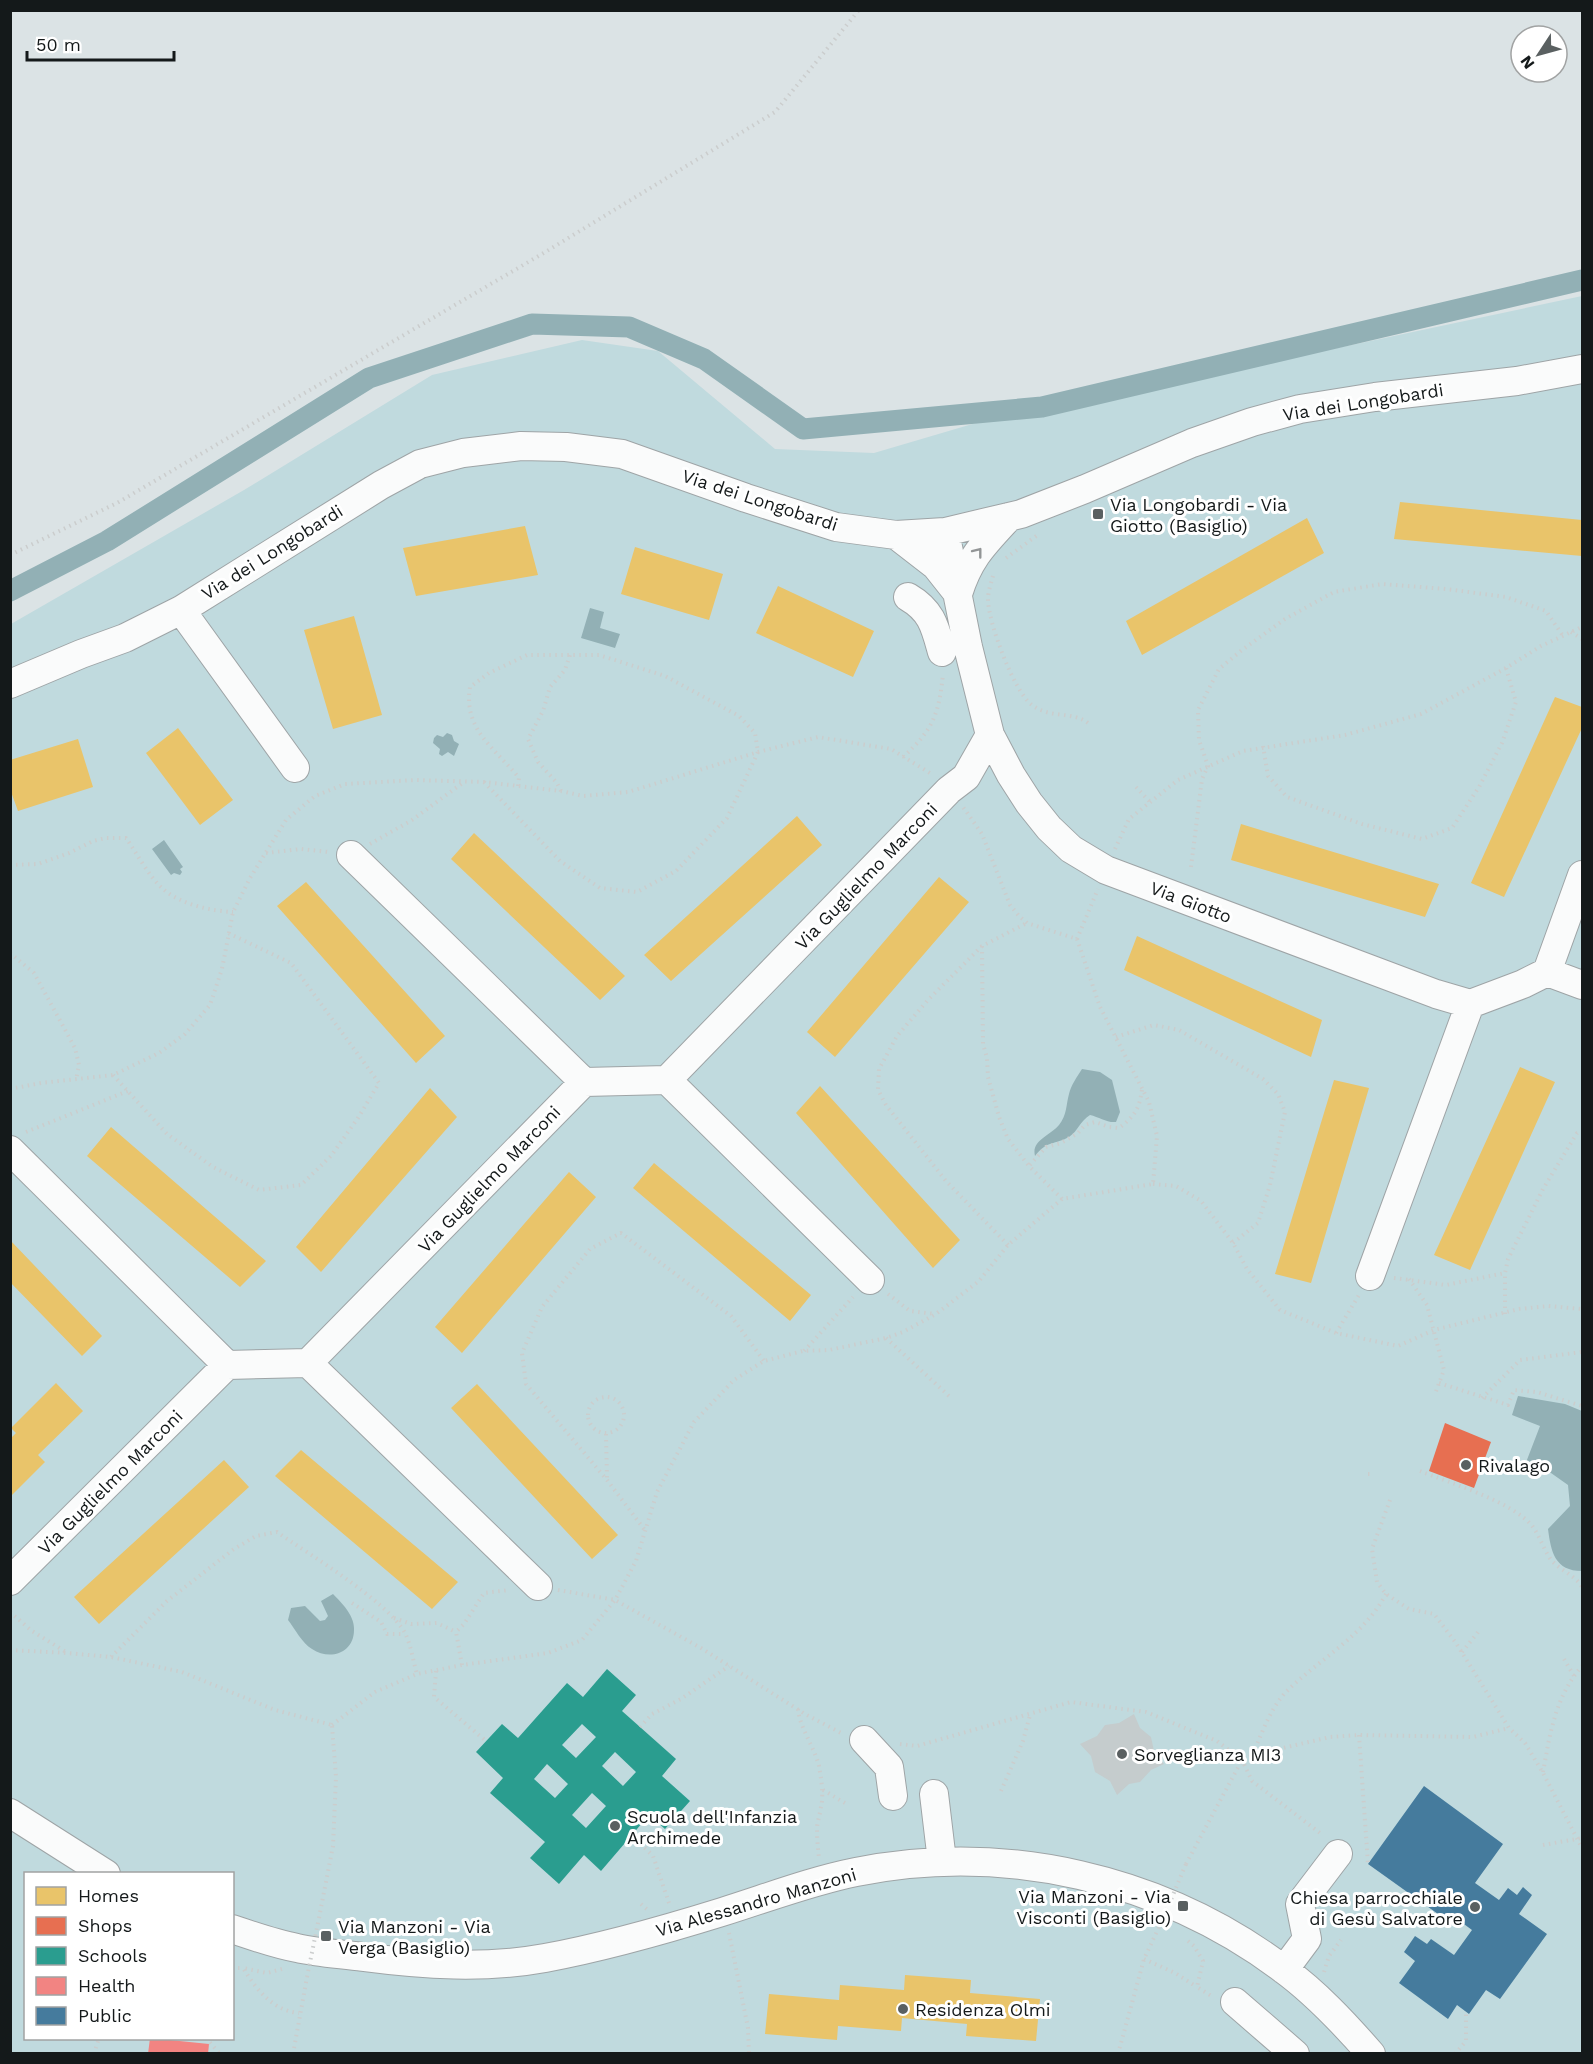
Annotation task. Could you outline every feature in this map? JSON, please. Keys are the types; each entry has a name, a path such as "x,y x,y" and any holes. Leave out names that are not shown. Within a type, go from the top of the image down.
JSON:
{"street":[{"name":"Via dei Longobardi","path":"10,684 125,638 181,610 371,491 420,464 463,453 521,446 566,447 621,454 746,498 836,526 896,535 945,532 1021,514 1192,443 1252,422 1300,410 1375,397 1517,381 1582,369"},
{"path":"958,594 973,557 1009,517"},
{"name":"Via Giotto","path":"945,532 970,659 990,735 1019,787 1049,828 1071,849 1106,870 1436,994 1470,1004"},
{"name":"Via Giotto","path":"896,535 936,566 958,594"},
{"path":"908,597 920,604 932,619 942,652"},
{"path":"181,610 295,768"},
{"name":"Via Guglielmo Marconi","path":"667,1080 950,790 966,777 990,735"},
{"path":"966,777 999,780 1019,787"},
{"path":"351,855 584,1082 667,1080 870,1280"},
{"path":"1370,1276 1470,1004 1523,984 1547,972 1582,875"},
{"path":"1547,972 1582,985"},
{"name":"Via Guglielmo Marconi","path":"308,1363 584,1082"},
{"path":"16,1142 227,1365 308,1363 538,1586"},
{"name":"Via Guglielmo Marconi","path":"10,1581 227,1365"},
{"path":"864,1740 889,1767 893,1796"},
{"path":"934,1794 942,1861"},
{"path":"10,1814 103,1872"},
{"path":"1284,1970 1307,1939 1300,1904 1329,1843"},
{"name":"Via Alessandro Manzoni","path":"234,1930 300,1949 404,1962 477,1966 544,1958 650,1934 820,1880 857,1872 901,1864 942,1861 1003,1863 1078,1873 1140,1892 1182,1909 1234,1935 1284,1970 1328,2007 1371,2054"},
{"path":"1235,2002 1295,2054"}],"path":[{"path":"10,555 127,497 531,260 775,112 859,10"},
{"path":"1003,561 1042,532"},
{"path":"998,569 992,577 988,599 996,640 1017,684 1031,705 1055,716 1080,717 1088,723"},
{"path":"1191,867 1202,779 1208,766 1199,740 1198,710 1219,669 1285,619 1334,592 1382,584 1506,597 1546,611 1563,636"},
{"path":"1077,939 1129,819 1178,780 1243,751 1263,746 1345,735 1421,714 1506,668 1541,646 1582,627"},
{"path":"1571,632 1582,639"},
{"path":"903,757 926,735 935,718 944,672 942,652"},
{"path":"561,791 557,783 538,762 528,739 543,711 550,687 565,670 570,654"},
{"path":"484,782 560,861 600,888 637,892 675,871 727,818 758,752 754,733 739,716 665,676 599,655 527,655 489,673 470,687 468,702 471,718 484,739 519,778 518,786"},
{"path":"1263,746 1268,776 1287,797 1362,824 1422,838 1452,828 1479,787 1502,742 1516,702 1506,668"},
{"path":"266,854 301,849 351,855 412,820 464,782"},
{"path":"1136,787 1150,802"},
{"path":"10,865 38,864 106,838 126,838 162,889 191,904 214,911 233,912"},
{"path":"1008,1245 946,1181 886,1105 878,1090 879,1069 897,1036 928,1000 982,946 1027,923"},
{"path":"113,1076 167,1134 213,1167 259,1190 301,1185 331,1156 379,1083 291,963 228,933"},
{"path":"982,946 982,1044 999,1117 1008,1138 1029,1166 1062,1199"},
{"path":"10,953 34,973 75,1048 79,1065 76,1080"},
{"path":"1116,1037 1154,1025 1179,1030 1263,1079 1278,1094 1285,1112 1270,1185 1258,1223 1233,1243"},
{"path":"1029,1166 1046,1147 1061,1143 1078,1133 1085,1125 1095,1122 1119,1128 1131,1120 1140,1106 1142,1089"},
{"path":"16,1142 128,1091"},
{"path":"1505,1314 1505,1273 1508,1259 1543,1189 1577,1133 1582,1131"},
{"path":"1153,1184 1176,1186 1201,1201 1233,1243 1247,1269 1280,1310 1336,1333 1398,1346 1434,1330 1520,1309 1548,1306 1582,1309"},
{"path":"645,1530 607,1480 526,1384 522,1353 542,1308 590,1249 621,1233 731,1316 764,1361"},
{"path":"1336,1333 1370,1276 1408,1278 1446,1285 1505,1273"},
{"path":"1408,1278 1427,1305 1444,1370 1435,1394"},
{"path":"803,1352 870,1280 910,1311 936,1314"},
{"path":"886,1338 949,1396"},
{"path":"1482,1398 1520,1360 1582,1352"},
{"path":"1439,1383 1508,1405 1514,1390 1537,1392 1582,1406"},
{"path":"612,1398 623,1408 624,1418 620,1428 606,1434 593,1428 588,1417 589,1410 597,1400 612,1398"},
{"path":"606,1434 607,1480"},
{"path":"1420,1471 1513,1511 1532,1526 1551,1559 1562,1571 1578,1579 1582,1587"},
{"path":"1390,1500 1372,1549 1377,1582 1386,1594 1409,1609 1434,1614 1462,1652 1509,1728 1525,1743 1582,1848"},
{"path":"111,1657 167,1601 234,1549 256,1536 277,1532 359,1589 394,1618 405,1634 417,1674"},
{"path":"456,1632 464,1624 484,1593 538,1586 615,1600 701,1648 798,1709 852,1738 864,1740 917,1746 1071,1702 1146,1712 1216,1741 1242,1760 1252,1781 1329,1843"},
{"path":"1253,1755 1266,1724 1285,1693 1360,1629 1377,1610 1386,1594"},
{"path":"352,1603 381,1622 387,1634 405,1634"},
{"path":"10,1612 32,1631 67,1653"},
{"path":"394,1618 411,1624 437,1623 456,1632"},
{"path":"1462,1652 1479,1631"},
{"path":"456,1632 462,1665"},
{"path":"10,1650 111,1657 182,1672 274,1710 332,1725 336,1777 333,1846 299,2013 293,2054"},
{"path":"1564,1659 1574,1676"},
{"path":"640,1727 652,1714 681,1699 729,1666"},
{"path":"1543,1773 1552,1721 1560,1701 1582,1666"},
{"path":"436,1671 434,1697 486,1741"},
{"path":"798,1709 799,1718 819,1765 822,1789 822,1806 817,1831 819,1862"},
{"path":"1001,1791 1023,1741 1030,1714"},
{"path":"1118,2054 1144,1959 1186,1864 1242,1760 1253,1755 1329,1737 1359,1735 1473,1737 1509,1728"},
{"path":"1359,1735 1368,1864"},
{"path":"822,1789 845,1803"},
{"path":"632,1835 653,1856 669,1904 677,1901"},
{"path":"1543,1845 1582,1838"},
{"path":"723,1912 731,1938 748,2028 749,2054"},
{"path":"1182,1936 1194,1946 1203,1961 1197,1987"},
{"path":"234,1968 267,1973 297,1968 300,1949"},
{"path":"1144,1959 1175,1973 1227,2005 1235,2002"},
{"path":"243,1968 256,1990 267,1999 291,2012 299,2013"},
{"path":"1455,2054 1466,2041 1466,2011"},
{"path":"208,2040 220,2054"}],"shaded area":[{"path":"1582,296 1582,2053 11,2054 11,624 244,490 432,375 582,340 658,351 775,449 874,453 986,420 1110,398"},
{"path":"590,608 604,612 600,628 620,634 615,648 581,638"},
{"path":"447,733 452,735 454,741 459,744 454,756 448,752 442,756 439,754 440,749 433,743 437,735 443,737"},
{"path":"164,840 183,867 180,869 182,872 180,875 174,873 171,875 152,849"},
{"path":"1082,1069 1100,1072 1112,1080 1120,1112 1116,1122 1090,1115 1069,1137 1047,1145 1035,1156 1038,1142 1062,1121 1071,1087"},
{"path":"1518,1396 1565,1404 1582,1411 1582,1571 1566,1568 1560,1564 1553,1552 1548,1529 1570,1506 1568,1485 1551,1473 1539,1473 1525,1465 1540,1426 1512,1415"},
{"path":"333,1594 350,1615 354,1625 353,1638 340,1653 319,1653 302,1640 288,1620 291,1608 305,1606 320,1621 325,1620 328,1616 321,1601"}],"building: Homes":[{"path":"1400,502 1582,520 1582,556 1394,539"},
{"path":"1307,518 1324,553 1142,655 1126,621"},
{"path":"525,526 538,575 416,596 403,548"},
{"path":"635,547 723,574 709,620 621,594"},
{"path":"778,586 874,631 853,677 756,633"},
{"path":"354,616 382,715 333,729 304,630"},
{"path":"1555,697 1582,707 1582,728 1504,897 1471,883"},
{"path":"178,728 233,800 200,825 146,753"},
{"path":"78,739 93,787 18,811 10,789 10,760"},
{"path":"797,816 822,845 671,981 644,955"},
{"path":"1241,824 1439,884 1425,917 1231,860"},
{"path":"474,833 625,976 600,1000 451,859"},
{"path":"939,877 969,902 835,1057 807,1032"},
{"path":"306,882 445,1036 416,1063 277,906"},
{"path":"1137,936 1322,1020 1311,1057 1124,970"},
{"path":"1520,1067 1555,1082 1470,1270 1434,1255"},
{"path":"1334,1080 1369,1088 1311,1283 1275,1274"},
{"path":"820,1086 960,1240 933,1268 796,1113"},
{"path":"430,1088 457,1117 321,1272 296,1247"},
{"path":"111,1127 266,1261 240,1287 87,1156"},
{"path":"654,1163 811,1295 790,1321 633,1188"},
{"path":"569,1172 596,1197 462,1353 435,1327"},
{"path":"10,1240 102,1336 82,1356 10,1282"},
{"path":"56,1383 83,1411 38,1455 45,1462 10,1497 10,1439 16,1433 11,1428"},
{"path":"477,1384 618,1535 592,1559 451,1408"},
{"path":"301,1450 458,1582 432,1609 275,1476"},
{"path":"224,1460 249,1487 99,1624 74,1597"},
{"name":"Residenza Olmi","path":"905,1975 971,1980 970,1993 1040,1999 1036,2041 966,2036 967,2024 902,2018 901,2031 838,2026 837,2040 765,2034 769,1994 839,2000 840,1985 904,1990"}],"building: Shops":[{"path":"1445,1423 1491,1442 1474,1488 1429,1471"}],"building: Schools":[{"path":"607,1669 636,1695 622,1711 676,1759 662,1776 690,1801 665,1829 649,1815 601,1871 584,1855 559,1884 530,1858 545,1842 490,1793 503,1778 476,1752 502,1724 518,1738 567,1683 583,1697","holes":["582,1724 596,1737 576,1758 562,1745","615,1752 636,1772 623,1786 602,1766","547,1764 568,1784 555,1798 534,1779","592,1793 606,1806 586,1828 572,1815"]}],"building: Health":[{"path":"150,2040 209,2044 208,2054 148,2054"}],"building: Public":[{"name":"Chiesa parrocchiale di Gesù Salvatore","path":"1424,1786 1503,1844 1475,1883 1499,1900 1508,1888 1517,1895 1523,1887 1532,1895 1519,1914 1547,1934 1500,1999 1486,1990 1469,2014 1457,2005 1448,2019 1399,1983 1415,1961 1404,1952 1415,1936 1427,1944 1431,1939 1454,1955 1472,1930 1449,1913 1445,1919 1368,1864"}],"building: Other":[{"name":"Sorveglianza MI3","path":"1134,1714 1140,1728 1151,1737 1154,1751 1164,1764 1151,1770 1140,1782 1129,1784 1117,1795 1110,1781 1095,1772 1091,1756 1080,1744 1097,1736 1105,1725 1119,1723"}],"waterway":[{"path":"10,591 107,541 369,378 532,324 629,327 704,359 803,429 1042,407 1582,280"}],"place":[{"name":"Via Longobardi - Via Giotto (Basiglio)","path":"1098,514"},
{"name":"Rivalago","path":"1466,1465"},
{"name":"Sorveglianza MI3","path":"1122,1754"},
{"name":"Scuola dell'Infanzia Archimede","path":"615,1826"},
{"name":"Via Manzoni - Via Visconti (Basiglio)","path":"1183,1906"},
{"name":"Chiesa parrocchiale di Gesù Salvatore","path":"1475,1907"},
{"name":"Via Manzoni - Via Verga (Basiglio)","path":"326,1936"},
{"name":"Residenza Olmi","path":"903,2009"}]}
